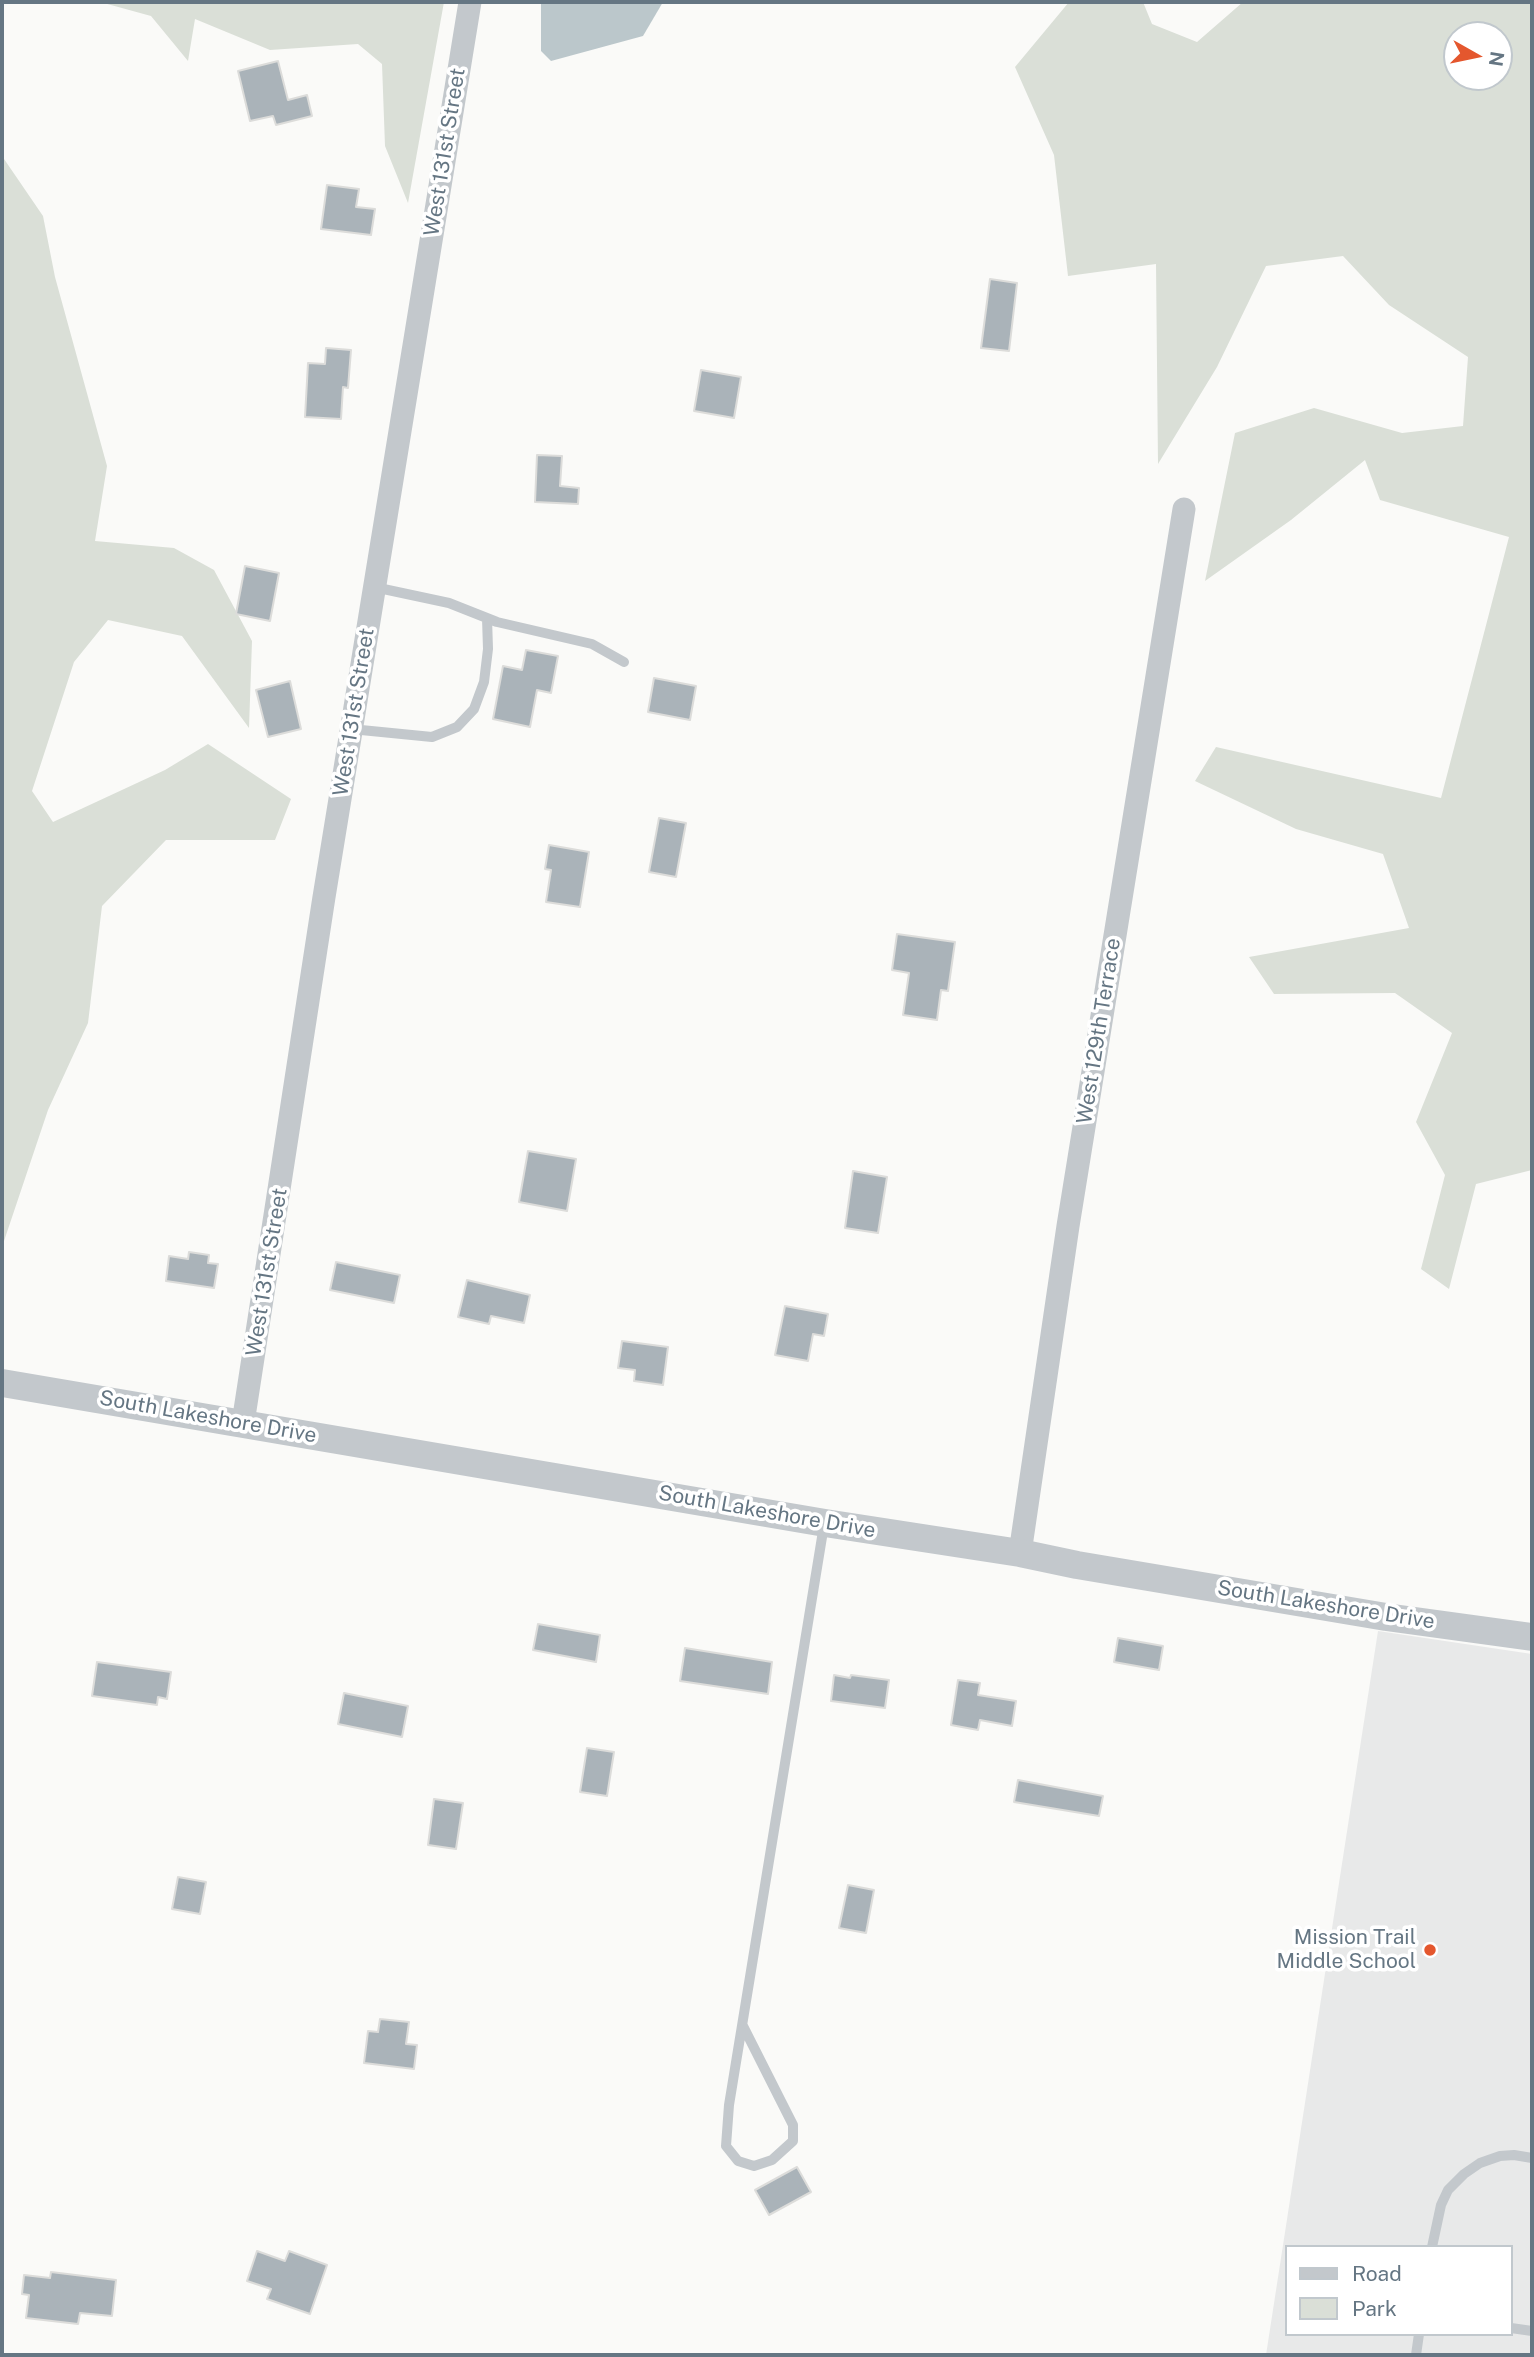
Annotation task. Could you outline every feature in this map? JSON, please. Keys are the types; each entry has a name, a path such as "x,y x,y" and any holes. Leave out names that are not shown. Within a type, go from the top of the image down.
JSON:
{"street":[{"name":"West 131st Street","path":"243,1423 351,729 470,2"},
{"name":"West 129th Terrace","path":"1020,1553 1070,1213 1184,509"},
{"name":"South Lakeshore Drive","path":"2,1382 1386,1617 1532,1637"}],"lane":[{"path":"374,587 449,603 487,618 592,644 624,662"},
{"path":"351,729 432,737 457,727 474,709 484,682 488,649 487,618"},
{"path":"743,2026 793,2125 793,2141 772,2160 754,2166 738,2161 726,2146 729,2105 754,1940 825,1523"},
{"path":"1432,2245 1441,2205 1448,2190 1464,2174 1480,2163 1500,2156 1532,2158"},
{"path":"1513,2328 1532,2332"},
{"path":"1416,2355 1419,2336"}],"shaded area":[{"path":"541,2 663,2 643,36 551,61 541,51"},
{"name":"Mission Trail Middle School","path":"1378,1631 1532,1654 1532,2355 1266,2355"}],"green space":[{"path":"100,2 444,2 408,203 385,146 382,64 358,44 270,50 195,19 188,61 151,16"},
{"path":"1069,2 1143,2 1152,24 1197,42 1243,2 1532,2 1532,1170 1476,1184 1449,1289 1421,1269 1445,1175 1416,1122 1452,1033 1395,993 1274,994 1249,957 1409,928 1383,854 1296,829 1195,781 1216,747 1441,798 1509,537 1380,500 1365,460 1291,520 1205,581 1235,433 1314,408 1402,433 1463,426 1468,357 1389,305 1343,256 1266,266 1217,367 1158,464 1156,264 1068,276 1054,155 1015,67"},
{"path":"2,156 43,216 55,277 107,466 95,541 174,548 214,570 252,641 249,728 182,636 108,620 74,662 32,791 53,822 165,770 208,744 291,799 275,840 166,840 102,906 88,1023 48,1110 2,1247"}],"building":[{"path":"278,61 288,100 307,95 312,116 276,125 273,116 250,121 238,71"},
{"path":"327,185 359,189 356,207 375,209 371,235 321,229"},
{"path":"990,279 1017,283 1009,351 981,348"},
{"path":"326,348 351,350 348,388 343,387 341,419 305,417 308,363 325,364"},
{"path":"701,370 741,377 734,418 694,411"},
{"path":"537,455 562,456 560,486 579,488 578,504 535,502"},
{"path":"245,566 279,573 270,621 236,614"},
{"path":"526,650 558,656 551,693 537,690 530,727 493,719 503,666 522,670"},
{"path":"654,678 696,686 690,720 648,712"},
{"path":"290,681 301,729 268,737 256,690"},
{"path":"659,818 686,823 676,877 649,872"},
{"path":"549,845 589,852 580,907 546,902 551,870 545,869"},
{"path":"897,934 955,942 948,991 941,990 937,1020 903,1015 909,973 892,970"},
{"path":"528,1151 576,1159 567,1211 519,1202"},
{"path":"853,1171 887,1177 878,1233 845,1228"},
{"path":"189,1252 209,1255 208,1263 218,1264 214,1288 166,1281 169,1256 188,1259"},
{"path":"336,1262 400,1275 394,1303 330,1290"},
{"path":"467,1280 530,1295 524,1323 491,1316 489,1324 458,1317"},
{"path":"785,1306 828,1314 824,1336 813,1334 808,1361 775,1355"},
{"path":"622,1341 668,1347 663,1385 634,1381 635,1370 618,1368"},
{"path":"538,1624 600,1635 596,1662 533,1650"},
{"path":"1118,1638 1163,1646 1159,1670 1114,1662"},
{"path":"685,1648 772,1662 768,1694 680,1681"},
{"path":"97,1662 171,1672 167,1699 158,1697 157,1705 92,1696"},
{"path":"834,1675 889,1680 885,1708 831,1701"},
{"path":"958,1680 980,1683 978,1695 1016,1701 1012,1726 980,1720 978,1730 951,1725"},
{"path":"344,1693 408,1706 402,1737 338,1724"},
{"path":"587,1748 614,1752 607,1796 580,1792"},
{"path":"1018,1780 1103,1796 1099,1816 1014,1802"},
{"path":"434,1799 463,1803 456,1849 428,1845"},
{"path":"178,1877 206,1882 200,1914 172,1909"},
{"path":"848,1885 874,1890 866,1933 839,1928"},
{"path":"380,2019 409,2022 406,2044 417,2045 414,2069 364,2063 368,2031 378,2032"},
{"path":"797,2167 811,2192 769,2215 755,2190"},
{"path":"257,2251 285,2261 289,2251 327,2265 310,2314 267,2299 271,2289 247,2281"},
{"path":"51,2272 116,2280 112,2316 80,2313 78,2324 26,2318 29,2295 22,2294 24,2275 50,2278"}],"place":[{"name":"Mission Trail Middle School","path":"1430,1950"}]}
